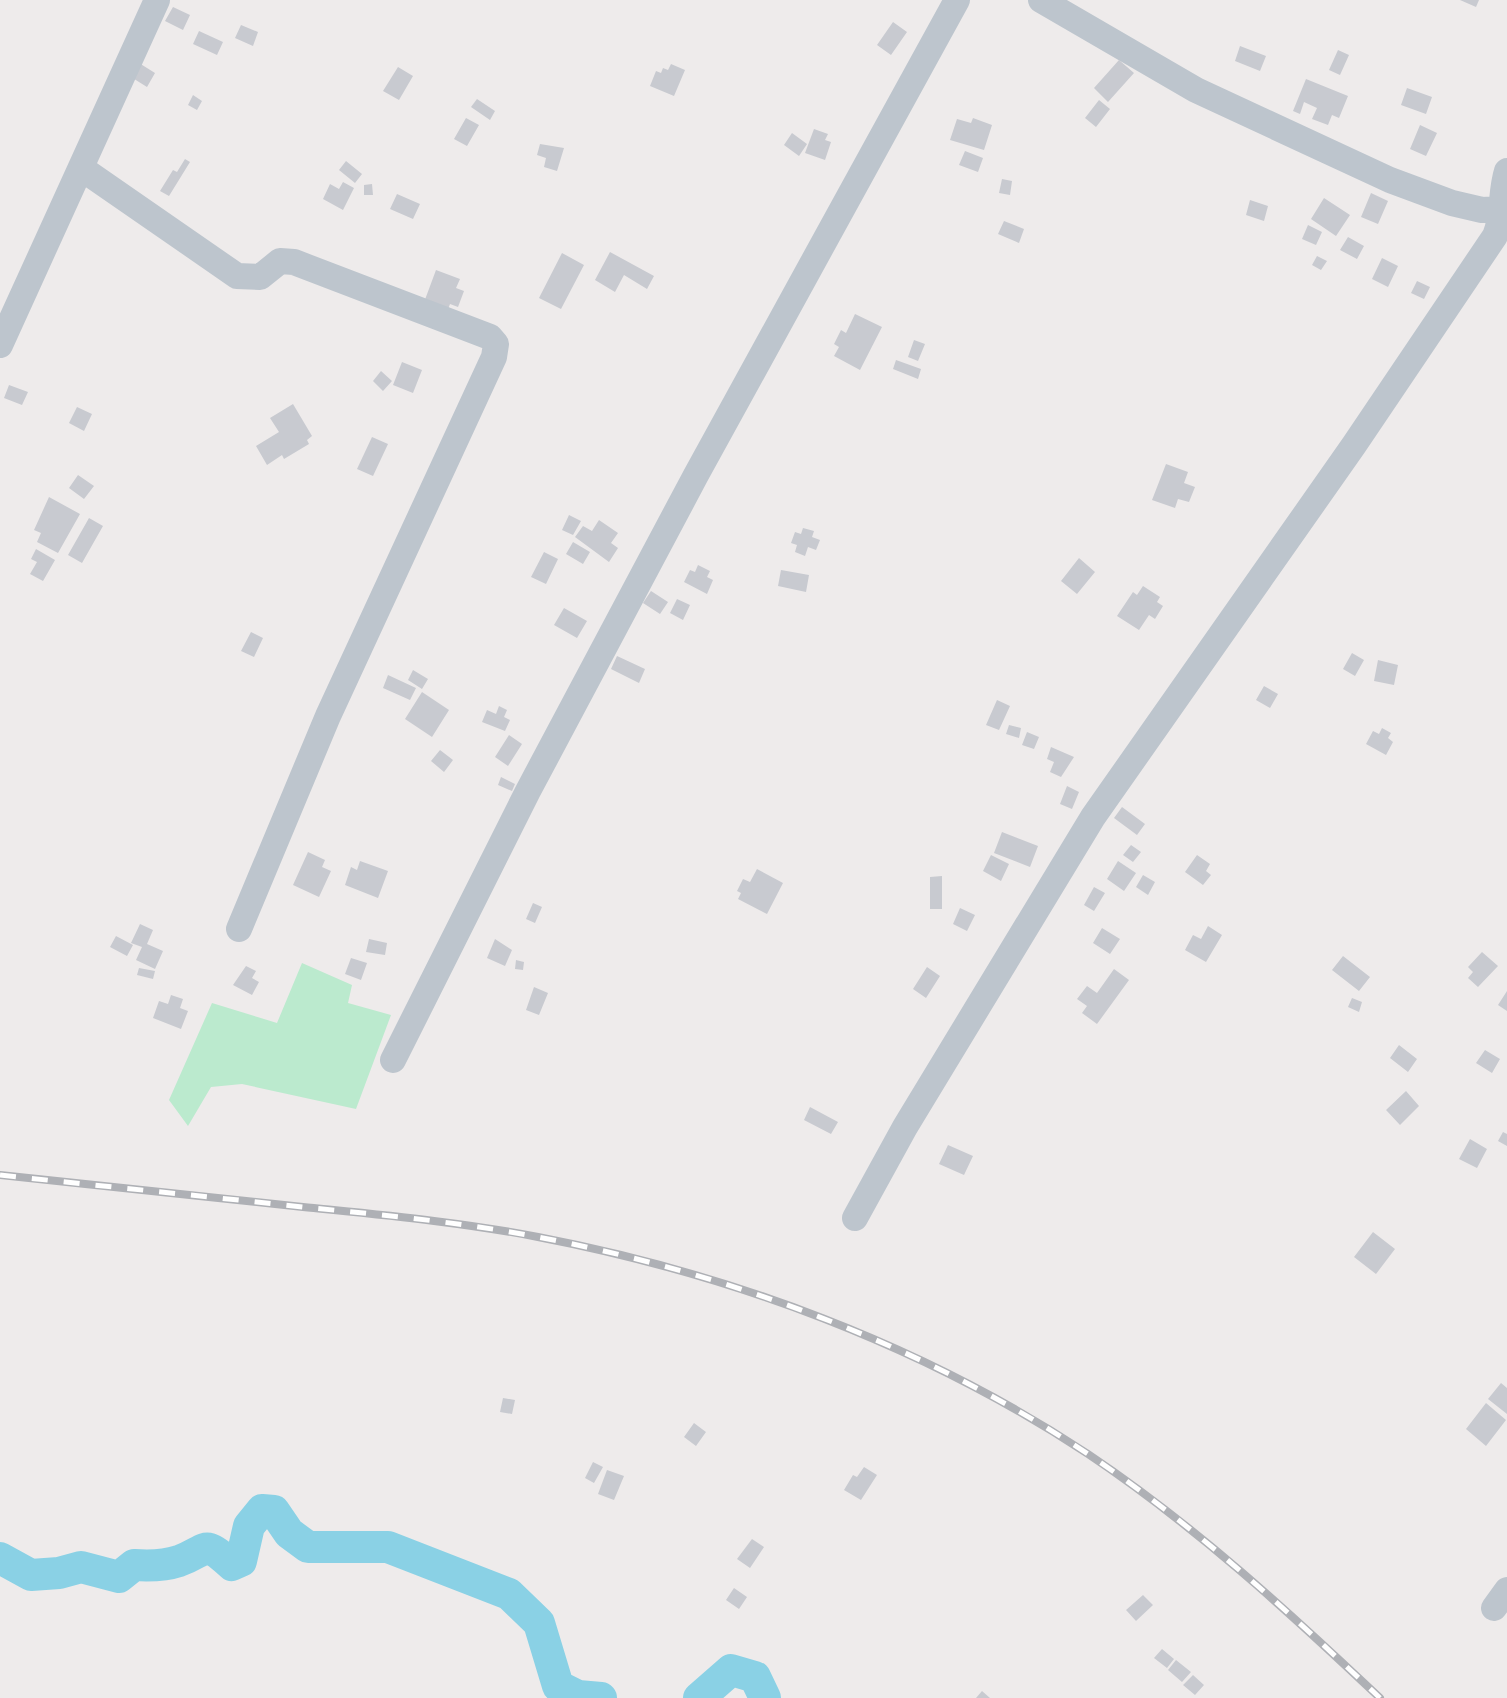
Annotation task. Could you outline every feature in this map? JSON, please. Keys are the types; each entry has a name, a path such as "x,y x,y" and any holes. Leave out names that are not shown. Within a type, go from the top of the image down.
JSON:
{"street":[{"path":"0,345 157,0"},
{"path":"393,1060 535,779 689,487 957,0"},
{"path":"1041,0 1196,90 1390,180 1482,210 1502,209"},
{"path":"81,168 237,276 260,277 280,261 293,262 490,337 496,344 494,357 328,716 239,929"},
{"path":"855,1218 905,1127 1093,817 1488,247 1500,226 1501,192 1507,171"}],"green space":[{"path":"302,963 352,985 348,1003 391,1015 356,1109 242,1084 211,1087 188,1126 169,1100 212,1003 277,1023"}],"building":[{"path":"1460,0 1479,0 1476,7"},
{"path":"173,7 190,15 183,30 165,21"},
{"path":"893,22 907,32 891,55 877,45"},
{"path":"241,25 258,32 253,46 235,38"},
{"path":"199,31 223,42 217,55 193,44"},
{"path":"1240,46 1266,56 1260,71 1235,61"},
{"path":"1338,50 1349,55 1340,75 1329,70"},
{"path":"1119,60 1134,73 1108,102 1094,88"},
{"path":"139,63 155,73 147,87 131,77"},
{"path":"671,64 685,70 674,96 650,86 656,71 661,73 663,68 668,70"},
{"path":"398,67 413,76 399,100 383,91"},
{"path":"1306,79 1348,96 1339,118 1332,115 1328,125 1312,119 1317,108 1304,102 1300,114 1293,111"},
{"path":"1407,88 1432,97 1426,114 1401,105"},
{"path":"193,95 202,101 197,110 188,105"},
{"path":"477,99 495,111 490,120 471,107"},
{"path":"1099,100 1110,109 1096,127 1085,118"},
{"path":"466,118 479,125 467,146 454,139"},
{"path":"973,118 992,125 984,150 950,140 957,119 971,123"},
{"path":"1420,125 1437,133 1426,156 1410,149"},
{"path":"814,129 828,134 825,140 831,142 825,160 805,153"},
{"path":"792,133 807,144 799,156 784,145"},
{"path":"540,144 564,148 557,171 544,167 546,158 537,155"},
{"path":"965,151 983,158 978,172 959,165"},
{"path":"185,159 190,162 169,196 160,191 173,170 177,172"},
{"path":"346,161 362,174 355,183 339,170"},
{"path":"1002,179 1012,181 1010,195 999,193"},
{"path":"343,182 354,188 343,210 323,199 330,184 339,189"},
{"path":"372,184 373,195 364,195 364,185"},
{"path":"1371,193 1388,201 1378,224 1361,217"},
{"path":"397,194 420,204 413,219 390,209"},
{"path":"1324,198 1350,215 1336,236 1311,219"},
{"path":"1250,200 1268,206 1264,221 1246,215"},
{"path":"1004,221 1024,229 1019,243 998,234"},
{"path":"1308,225 1322,232 1316,245 1302,239"},
{"path":"1348,237 1364,246 1357,259 1340,250"},
{"path":"610,252 654,276 647,289 624,275 615,292 595,280"},
{"path":"562,253 584,265 561,309 539,298"},
{"path":"1317,256 1327,261 1321,270 1312,265"},
{"path":"1382,258 1398,266 1388,287 1372,279"},
{"path":"436,270 460,279 456,288 464,291 458,307 450,304 445,317 423,305"},
{"path":"1417,281 1430,287 1424,299 1411,293"},
{"path":"855,314 882,327 860,370 834,356 839,347 834,344 841,330 846,333"},
{"path":"914,340 925,344 918,361 908,357"},
{"path":"896,360 921,369 918,379 893,369"},
{"path":"402,362 422,370 413,393 393,385"},
{"path":"381,371 392,381 383,391 373,381"},
{"path":"9,385 28,392 22,405 4,398"},
{"path":"293,404 312,436 307,440 309,444 284,459 282,455 267,465 256,446 279,432 270,418"},
{"path":"77,407 92,414 84,431 69,423"},
{"path":"372,437 388,444 373,476 357,469"},
{"path":"1166,464 1188,472 1184,483 1195,487 1189,502 1178,499 1175,508 1152,500"},
{"path":"78,475 94,486 84,499 69,488"},
{"path":"49,497 80,514 58,553 37,542 41,533 34,530"},
{"path":"569,515 581,521 573,535 562,530"},
{"path":"89,518 103,526 82,563 68,555"},
{"path":"599,520 618,533 611,543 618,548 609,562 575,537 583,526 592,531"},
{"path":"803,528 814,531 812,537 820,540 816,550 808,547 805,556 795,552 797,545 791,543 795,532 801,534"},
{"path":"573,542 590,552 583,564 566,554"},
{"path":"36,549 55,560 43,581 30,574 37,562 31,559"},
{"path":"544,552 558,559 546,584 531,577"},
{"path":"1079,558 1095,572 1077,594 1061,581"},
{"path":"698,565 710,571 707,577 713,580 707,594 684,582 690,570 695,572"},
{"path":"781,570 809,575 806,592 778,586"},
{"path":"1143,586 1160,597 1157,602 1163,606 1155,619 1149,615 1139,630 1117,616 1133,592 1137,595"},
{"path":"651,591 668,602 660,614 643,603"},
{"path":"677,599 690,605 683,620 670,613"},
{"path":"564,608 587,621 577,638 554,625"},
{"path":"251,632 263,638 254,657 241,651"},
{"path":"1352,653 1364,660 1355,676 1343,669"},
{"path":"617,656 645,669 639,683 611,669"},
{"path":"1378,660 1398,665 1394,685 1374,681"},
{"path":"413,670 428,679 422,689 408,680"},
{"path":"388,675 416,688 410,700 383,688"},
{"path":"1264,686 1278,694 1270,708 1256,700"},
{"path":"422,692 449,710 432,737 405,719"},
{"path":"997,700 1010,706 999,730 986,725"},
{"path":"499,706 507,710 504,717 510,720 505,731 482,722 487,710 496,714"},
{"path":"1009,725 1021,728 1019,738 1006,734"},
{"path":"1382,728 1391,733 1388,738 1393,742 1386,755 1366,744 1373,731 1379,734"},
{"path":"1027,732 1039,737 1034,749 1022,745"},
{"path":"509,735 522,744 508,766 495,757"},
{"path":"1051,747 1074,757 1061,777 1050,772 1054,762 1047,759"},
{"path":"440,750 453,760 444,772 431,761"},
{"path":"501,777 515,784 512,791 498,785"},
{"path":"1067,786 1079,792 1072,809 1060,804"},
{"path":"1122,807 1145,824 1137,835 1114,818"},
{"path":"1002,832 1038,846 1030,867 994,853"},
{"path":"1131,845 1141,852 1133,862 1123,855"},
{"path":"308,852 325,860 322,867 331,871 319,897 293,885"},
{"path":"991,855 1009,864 1001,881 983,871"},
{"path":"1197,855 1210,864 1206,871 1211,875 1203,885 1185,872"},
{"path":"360,861 388,871 378,898 345,885 351,867 357,870"},
{"path":"1118,861 1136,873 1124,891 1107,879"},
{"path":"757,869 783,883 767,914 738,899 741,893 737,891 743,879 750,882"},
{"path":"1143,875 1155,882 1148,895 1136,887"},
{"path":"942,876 942,909 930,909 930,877"},
{"path":"1094,887 1105,893 1094,911 1084,905"},
{"path":"533,903 542,907 535,923 526,919"},
{"path":"960,908 975,915 967,931 953,924"},
{"path":"140,924 153,930 147,944 163,951 155,969 136,960 142,947 131,943"},
{"path":"1208,926 1222,935 1206,962 1185,950 1193,935 1201,939"},
{"path":"1102,928 1120,939 1110,954 1093,943"},
{"path":"116,936 133,945 127,956 110,947"},
{"path":"369,939 387,943 385,955 366,952"},
{"path":"495,939 512,950 505,966 487,958"},
{"path":"1482,952 1498,966 1478,987 1468,978 1473,972 1468,967"},
{"path":"1343,956 1370,977 1359,991 1332,970"},
{"path":"351,958 367,963 361,980 345,974"},
{"path":"516,960 524,962 523,970 515,969"},
{"path":"246,966 256,971 252,978 259,982 252,995 233,985"},
{"path":"927,967 940,976 926,998 913,989"},
{"path":"139,968 155,971 153,979 137,975"},
{"path":"1114,969 1129,980 1097,1024 1082,1013 1087,1006 1077,999 1087,986 1097,993"},
{"path":"534,987 548,993 539,1015 526,1010"},
{"path":"1507,991 1507,1011 1498,1005"},
{"path":"171,995 183,999 180,1008 188,1011 181,1029 153,1018 159,1001 168,1004"},
{"path":"1352,998 1362,1002 1359,1012 1348,1007"},
{"path":"1399,1045 1417,1059 1408,1072 1390,1058"},
{"path":"1485,1050 1500,1059 1492,1073 1476,1063"},
{"path":"1406,1091 1419,1106 1400,1125 1386,1110"},
{"path":"810,1107 838,1122 831,1134 804,1120"},
{"path":"1503,1132 1507,1134 1507,1146 1498,1141"},
{"path":"1470,1139 1487,1149 1477,1168 1459,1159"},
{"path":"948,1145 973,1156 964,1175 939,1164"},
{"path":"1373,1232 1395,1249 1376,1274 1354,1257"},
{"path":"1501,1383 1507,1388 1507,1414 1488,1399"},
{"path":"503,1398 515,1400 512,1414 500,1412"},
{"path":"1486,1403 1506,1420 1486,1446 1466,1429"},
{"path":"694,1423 706,1432 696,1446 684,1437"},
{"path":"593,1462 603,1467 594,1483 585,1478"},
{"path":"864,1467 877,1475 861,1500 844,1490 853,1475 857,1477"},
{"path":"607,1470 624,1476 614,1500 598,1494"},
{"path":"752,1539 764,1547 750,1568 737,1559"},
{"path":"734,1588 747,1597 739,1609 726,1600"},
{"path":"1143,1595 1153,1605 1136,1621 1126,1610"},
{"path":"1162,1649 1174,1659 1167,1668 1154,1658"},
{"path":"1176,1660 1191,1672 1182,1682 1168,1670"},
{"path":"1193,1675 1204,1685 1195,1695 1183,1685"},
{"path":"982,1691 990,1698 976,1698"}],"waterway":[{"path":"0,1558 31,1575 59,1573 81,1567 119,1577 134,1565 173,1563 206,1549 215,1551 232,1565 241,1561 249,1526 262,1510 274,1511 289,1533 308,1547 388,1547 509,1594 539,1623 558,1686 578,1696 601,1698"},
{"path":"699,1698 731,1670 755,1677 765,1698"}],"railway":[{"path":"0,1175 392,1216 538,1237 682,1271 824,1319 960,1379 1088,1454 1203,1539 1380,1698"}]}
